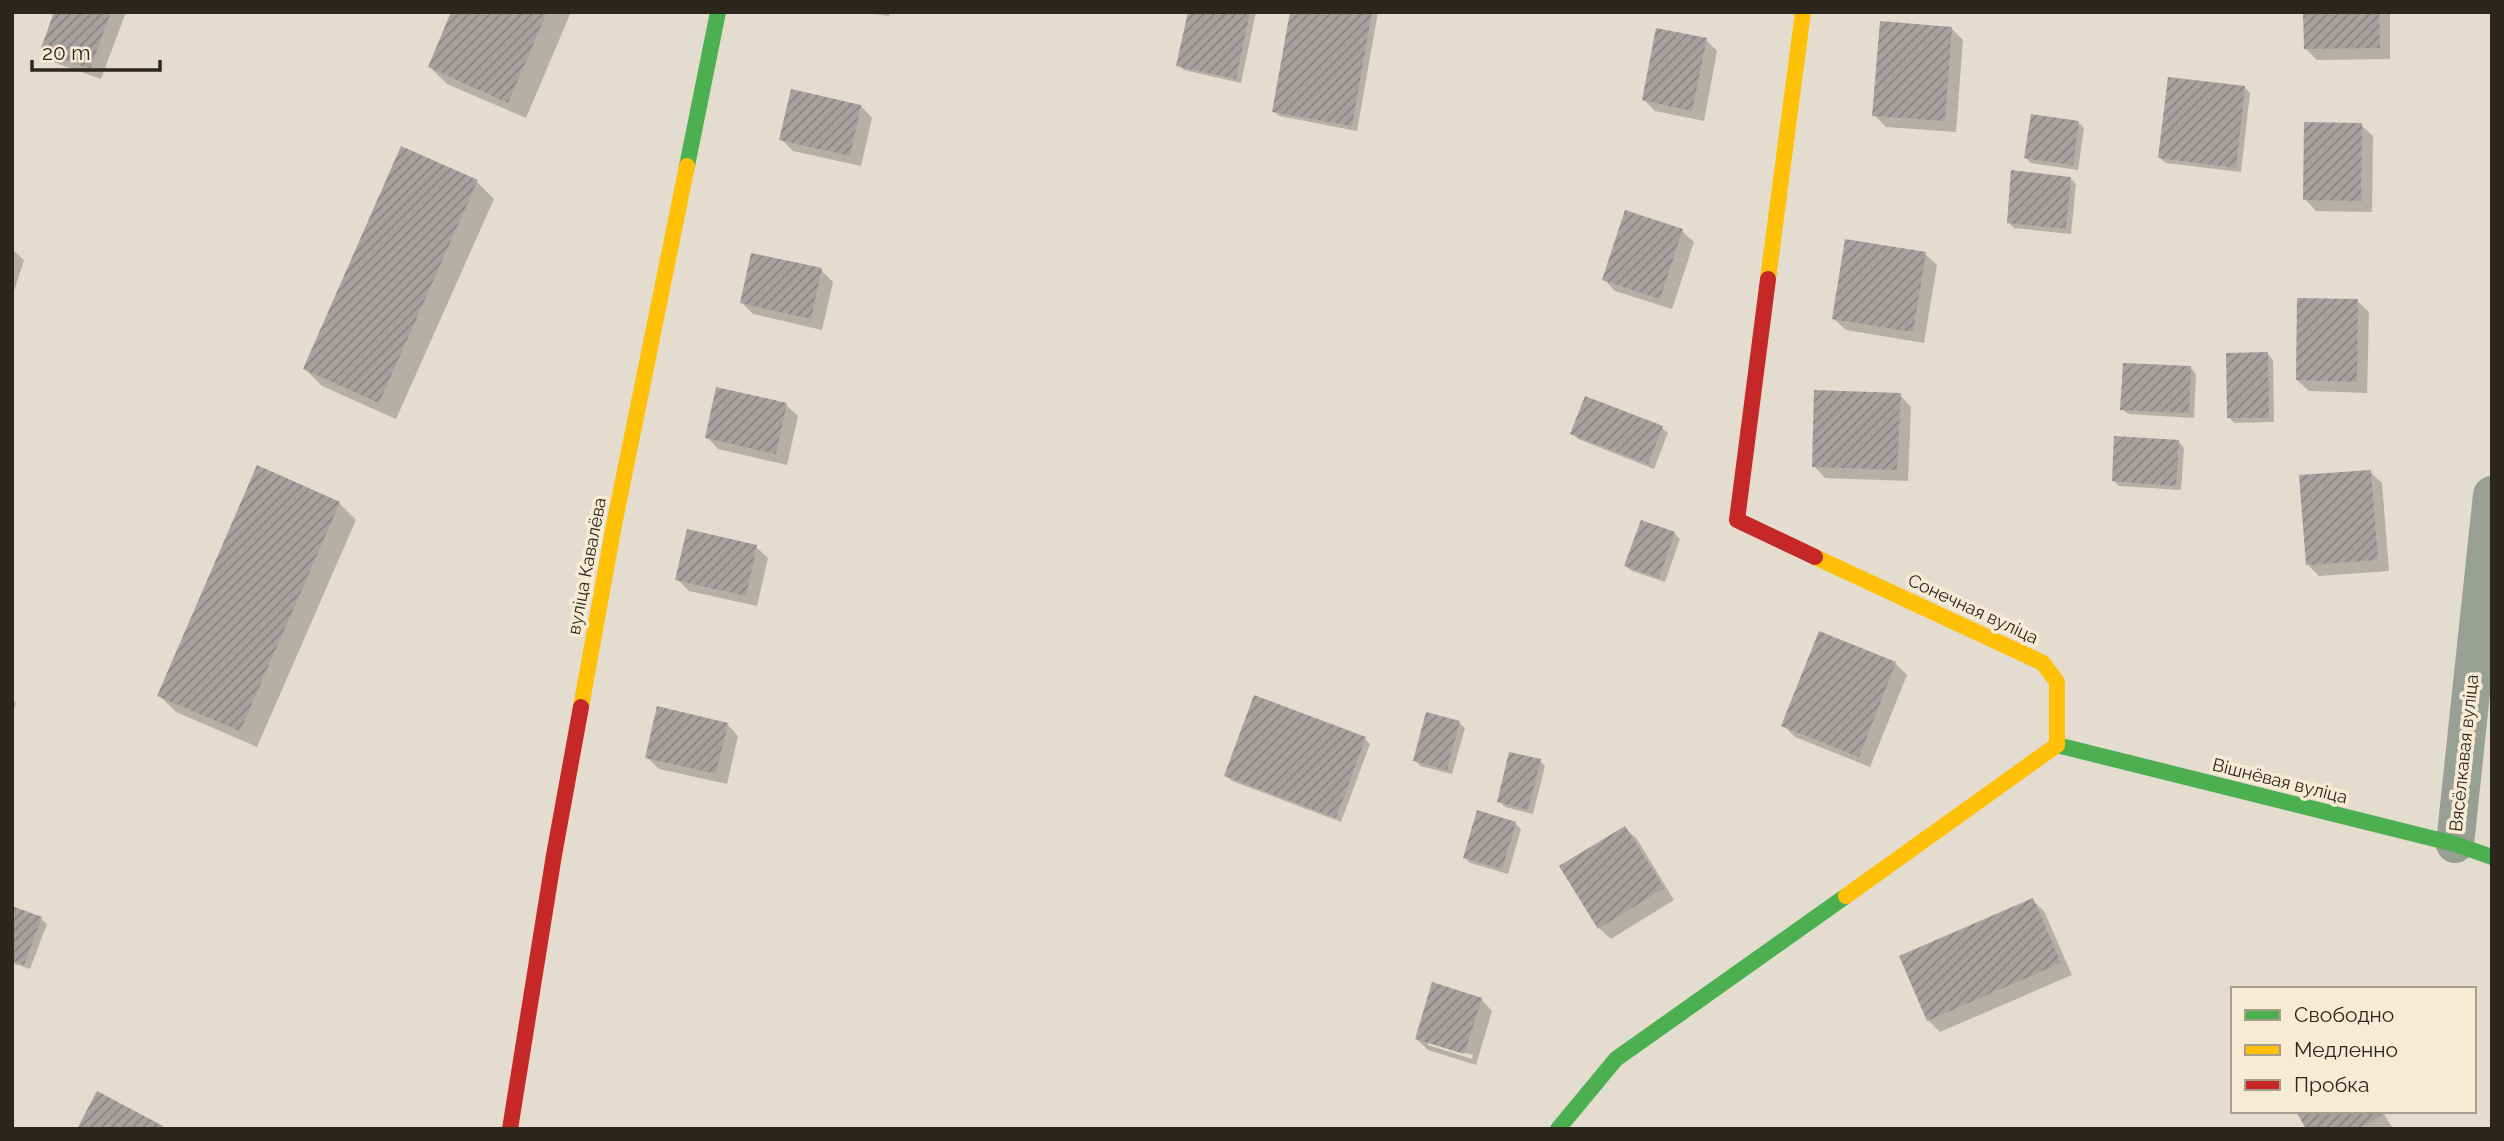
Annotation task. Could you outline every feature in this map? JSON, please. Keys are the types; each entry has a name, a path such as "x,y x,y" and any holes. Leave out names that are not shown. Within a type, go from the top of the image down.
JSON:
{"street":[{"name":"вуліца Кавалёва","path":"510,1129 554,855 614,525 718,12"},
{"name":"Сонечная вуліца","path":"1803,12 1737,520 2043,663 2057,682 2057,745"},
{"name":"Вясёлкавая вуліца","path":"2455,844 2492,495"},
{"name":"Вішнёвая вуліца","path":"2057,745 2455,844 2492,857"},
{"path":"1558,1129 1616,1059 2057,745"}],"building":[{"path":"54,12 111,12 90,69 40,51"},
{"path":"451,12 547,12 508,103 428,67"},
{"path":"1188,12 1250,12 1236,79 1176,66"},
{"path":"1290,12 1372,12 1352,126 1272,112"},
{"path":"2303,12 2379,12 2380,48 2304,49"},
{"path":"1880,21 1952,27 1945,121 1872,116"},
{"path":"1656,28 1707,38 1692,111 1642,100"},
{"path":"2168,77 2245,86 2236,168 2158,158"},
{"path":"791,89 861,105 850,156 779,140"},
{"path":"2031,114 2079,121 2073,165 2024,158"},
{"path":"2304,122 2362,123 2361,201 2303,200"},
{"path":"401,146 478,180 379,403 303,369"},
{"path":"2011,170 2071,177 2066,229 2007,223"},
{"path":"1625,210 1683,229 1660,299 1602,280"},
{"path":"1845,239 1926,252 1913,332 1832,319"},
{"path":"751,253 822,268 811,319 740,303"},
{"path":"2297,298 2358,299 2357,382 2296,380"},
{"path":"2268,352 2269,418 2227,418 2226,353"},
{"path":"2123,363 2191,366 2189,413 2120,410"},
{"path":"716,387 787,403 776,454 705,438"},
{"path":"1814,390 1901,393 1897,470 1812,467"},
{"path":"1585,396 1663,426 1648,464 1570,434"},
{"path":"2114,436 2179,440 2176,486 2112,481"},
{"path":"257,465 340,502 240,731 157,696"},
{"path":"2371,470 2378,560 2306,565 2299,475"},
{"path":"1641,520 1675,532 1659,578 1624,566"},
{"path":"687,529 757,545 746,596 675,580"},
{"path":"1819,631 1896,662 1859,757 1781,726"},
{"path":"1254,695 1366,737 1336,818 1224,776"},
{"path":"657,706 728,723 716,774 645,758"},
{"path":"1426,712 1460,721 1447,770 1413,761"},
{"path":"1509,752 1541,759 1528,810 1497,802"},
{"path":"1477,810 1516,822 1502,869 1463,858"},
{"path":"1625,826 1664,888 1598,929 1559,866"},
{"path":"2033,898 2061,963 1927,1021 1899,956"},
{"path":"12,906 42,917 24,965 12,960"},
{"path":"1432,982 1482,998 1464,1054 1415,1039"},
{"path":"97,1091 163,1126 162,1129 77,1129"},
{"path":"2297,1113 2382,1115 2359,1129 2306,1129"}],"traffic: fast":[{"path":"687,166 718,12"},
{"path":"2057,745 2455,844 2492,857"},
{"path":"1558,1129 1616,1059 1846,896"}],"traffic: slow":[{"path":"1768,279 1803,12"},
{"path":"581,707 614,525 687,166"},
{"path":"1815,557 2043,663 2057,682 2057,745"},
{"path":"1846,896 2057,745"}],"traffic: jam":[{"path":"1768,279 1737,520 1815,557"},
{"path":"510,1129 581,707"}]}
